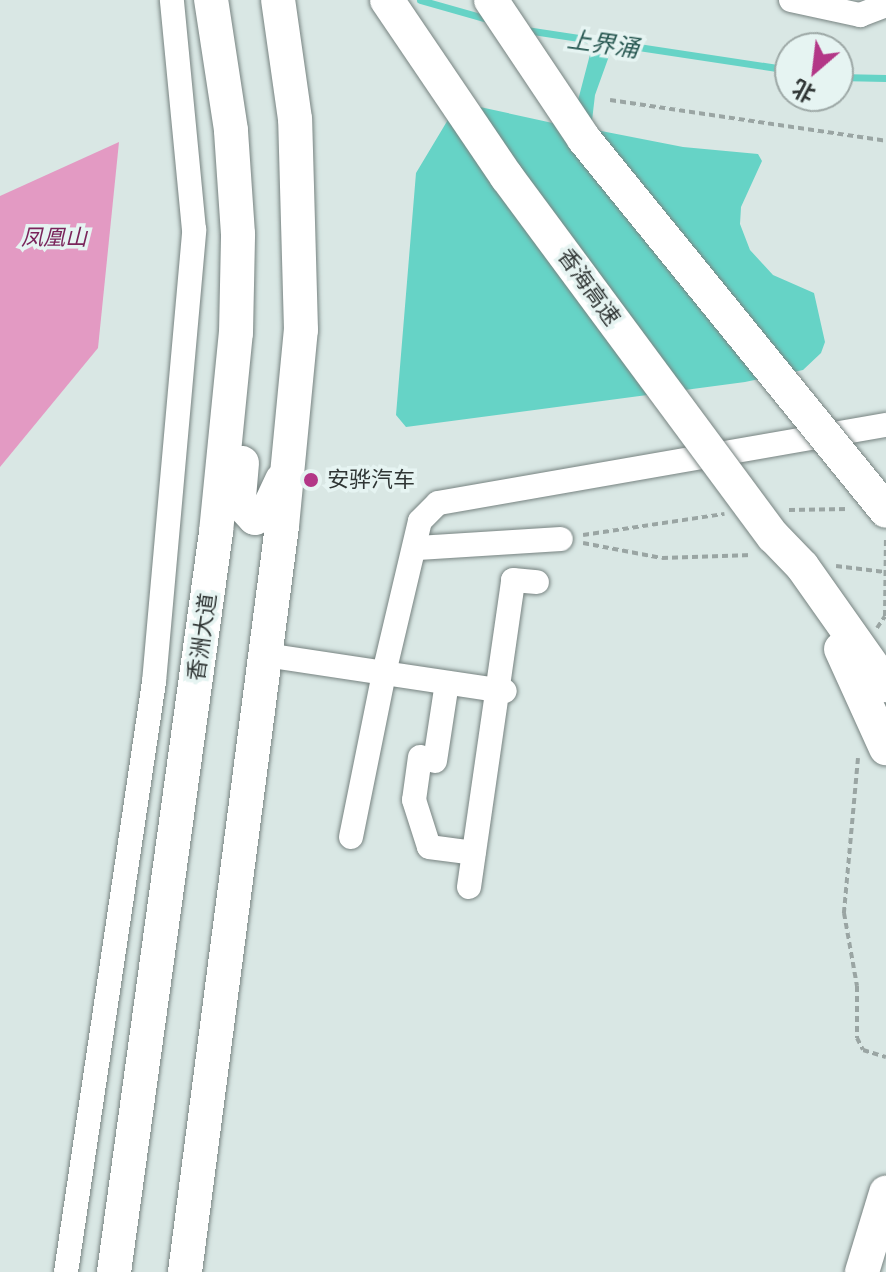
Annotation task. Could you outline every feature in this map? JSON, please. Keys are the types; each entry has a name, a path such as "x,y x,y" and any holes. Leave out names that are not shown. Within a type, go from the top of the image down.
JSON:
{"highway":[{"name":"香洲大道","path":"114,1272 202,639 233,366 238,234 231,130 211,0"},
{"path":"185,1272 290,458 301,330 295,119 278,0"},
{"name":"香海高速","path":"387,0 507,177 773,536 814,565"},
{"path":"491,0 584,139 886,511"},
{"path":"233,366 248,402 239,501 246,513 264,516 290,458"},
{"path":"814,565 886,685"},
{"path":"814,565 873,746"},
{"path":"862,1272 883,1205"}],"street":[{"path":"66,1272 154,682 194,230 172,0"},
{"path":"791,0 860,15 886,5"},
{"path":"351,837 384,673 420,521 438,503 886,425"},
{"path":"418,548 561,539"},
{"path":"469,887 501,691 513,580 537,582"},
{"path":"265,655 501,691"},
{"path":"447,683 414,800 429,847 474,853"}],"path":[{"path":"610,100 886,141"},
{"path":"561,539 662,558 738,553 767,557"},
{"path":"814,565 885,572"},
{"path":"872,636 886,617"},
{"path":"873,746 844,913 857,986 857,1038 863,1050 886,1057"}],"green space":[{"name":"凤凰山","path":"119,142 98,348 0,467 0,196"}],"water":[{"path":"593,43 613,45 595,95 591,129 683,147 758,154 762,161 741,207 740,224 750,250 773,275 814,293 825,342 821,353 803,370 745,382 406,427 396,415 416,173 449,118 480,107 571,127"}],"waterway":[{"name":"上界涌","path":"420,0 491,20"},
{"name":"上界涌","path":"526,30 774,68"},
{"name":"上界涌","path":"854,77 886,78"}],"place":[{"name":"安骅汽车","path":"311,480"}]}
